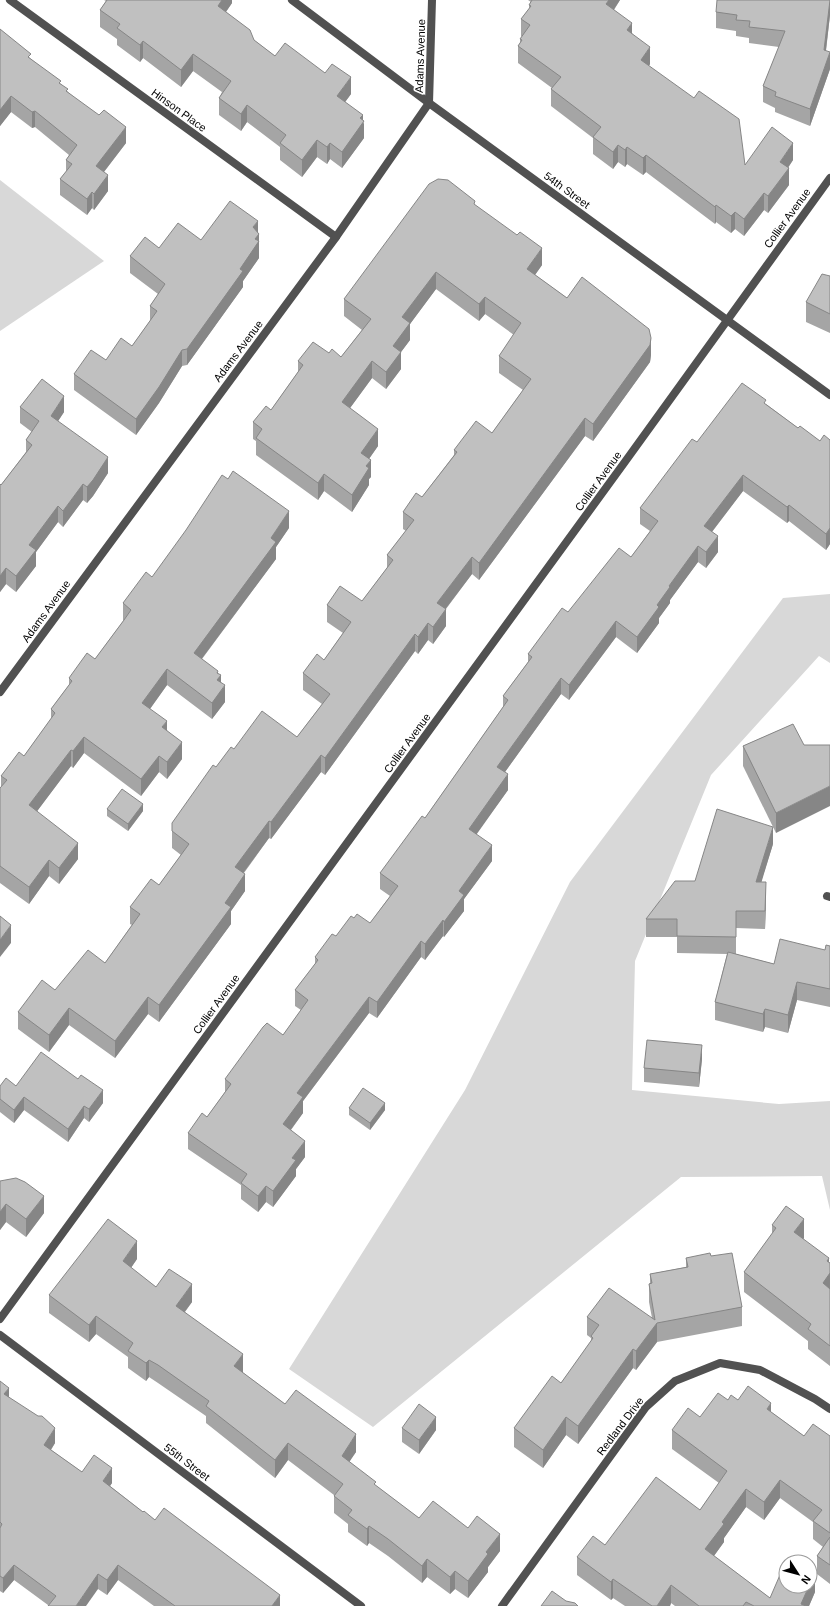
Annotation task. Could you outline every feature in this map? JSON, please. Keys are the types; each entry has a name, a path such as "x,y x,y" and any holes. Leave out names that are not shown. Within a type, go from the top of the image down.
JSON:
{"street":[{"name":"Hinson Place","path":"10,0 336,237"},
{"name":"54th Street","path":"292,0 429,103 830,395"},
{"name":"Adams Avenue","path":"0,692 336,237 429,103 432,0"},
{"name":"Collier Avenue","path":"0,1320 830,178"},
{"name":"55th Street","path":"0,1335 361,1606"},
{"name":"Redland Drive","path":"502,1606 646,1407 675,1381 720,1363 760,1370 815,1398 830,1409"}],"shaded area":[{"path":"0,180 104,261 0,331"},
{"path":"830,594 830,663 819,656 711,775 635,961 632,1090 779,1104 830,1101 830,1210 822,1176 681,1177 373,1427 289,1369 465,1090 570,882 783,598"}],"building":[{"path":"107,0 222,0 218,6 250,30 254,40 275,56 285,43 325,73 332,64 351,77 337,96 363,115 360,118 364,121 342,152 330,143 327,147 317,140 302,160 280,143 286,135 247,105 241,114 219,98 231,81 193,54 181,70 143,41 140,45 117,28 120,24 100,10"},
{"path":"532,0 609,0 606,4 632,23 627,30 650,47 641,60 694,98 699,91 739,119 745,165 772,127 793,143 780,162 789,168 768,196 764,193 744,219 735,212 731,216 716,205 715,207 646,155 643,158 627,147 625,150 618,145 613,152 593,137 601,127 551,89 561,77 518,46 522,40 520,39 530,25 521,19 531,6 529,5"},
{"path":"717,0 830,0 824,50 830,52 810,109 775,96 776,92 763,86 785,31 749,27 750,21 736,20 737,15 716,12"},
{"path":"0,29 31,54 28,57 61,81 59,83 68,89 66,91 99,115 104,110 126,127 96,166 108,175 94,194 92,192 87,199 60,179 72,164 66,160 77,145 35,111 32,112 11,96 0,110"},
{"path":"438,179 448,180 475,201 474,204 517,235 520,232 542,248 527,269 567,298 582,277 649,329 651,338 650,345 593,424 585,418 479,563 472,557 437,603 446,609 433,627 428,623 418,637 415,634 325,758 321,755 271,822 269,821 235,867 245,874 225,903 231,907 159,1005 148,997 115,1041 69,1008 49,1035 18,1012 42,980 55,990 88,950 105,963 140,914 130,907 151,879 159,885 189,844 172,831 172,823 213,765 216,767 231,747 234,749 262,711 297,737 330,694 303,673 317,654 324,660 351,622 327,605 340,586 362,601 393,560 387,555 414,520 403,512 416,493 422,497 457,452 454,450 476,421 492,433 531,379 499,356 521,323 485,297 479,304 436,272 402,317 410,323 393,346 401,352 386,372 372,361 342,402 378,429 361,453 371,460 366,466 369,468 352,495 324,474 318,483 256,438 262,429 253,422 266,406 271,410 303,365 298,361 313,342 329,353 332,349 341,357 371,319 344,299 429,184"},
{"path":"230,201 258,221 253,227 259,234 255,239 259,241 240,269 243,271 187,349 182,350 159,387 136,419 74,374 91,350 106,360 121,338 132,346 157,311 150,306 165,284 130,256 145,237 159,248 178,223 201,240"},
{"path":"822,274 830,276 830,314 806,302"},
{"path":"42,379 64,396 51,416 108,457 93,480 87,487 83,484 63,511 58,506 29,545 36,550 16,576 6,568 0,576 0,484 1,485 32,445 26,440 39,421 20,407"},
{"path":"742,383 766,400 764,403 798,428 800,426 820,441 824,435 830,440 830,528 826,534 789,505 787,507 743,475 704,526 718,536 706,552 698,546 669,586 670,587 657,605 659,607 637,637 616,621 569,685 561,678 497,767 508,774 469,829 492,845 459,891 464,895 425,944 421,941 377,1002 369,997 297,1093 303,1097 283,1124 305,1141 292,1158 296,1160 273,1191 266,1186 258,1196 241,1183 247,1174 188,1133 202,1113 207,1117 231,1084 225,1079 263,1027 267,1023 283,1035 308,1000 295,990 318,960 315,957 332,934 336,936 351,916 354,918 357,914 370,923 398,886 380,873 422,816 425,818 508,700 503,696 532,657 528,654 562,608 568,612 619,548 631,557 658,521 640,508 692,439 697,442"},
{"path":"233,471 289,511 271,538 276,542 194,653 218,671 217,673 221,675 217,680 225,685 212,703 167,669 142,703 167,721 162,727 182,742 167,762 159,756 141,779 84,737 73,751 71,750 29,805 78,843 59,868 49,860 29,887 0,866 0,788 7,780 1,776 19,752 24,756 55,713 51,709 72,681 69,678 87,653 95,659 124,620 131,610 123,603 146,572 152,577 186,530 222,475 228,479"},
{"path":"793,724 804,745 830,745 830,786 776,813 743,746"},
{"path":"122,789 143,804 128,824 107,809"},
{"path":"717,809 773,827 756,882 766,882 765,911 736,911 736,937 677,936 677,919 646,919 675,881 695,881"},
{"path":"0,916 11,925 0,940"},
{"path":"780,939 825,950 826,945 830,946 830,989 797,982 788,1015 765,1009 763,1014 715,1002 728,952 774,964"},
{"path":"647,1040 702,1045 699,1073 644,1068"},
{"path":"41,1052 78,1079 81,1075 103,1090 89,1109 84,1106 68,1129 24,1097 14,1110 0,1099 0,1086 6,1078 16,1086"},
{"path":"363,1088 385,1103 370,1123 349,1108"},
{"path":"16,1178 25,1182 44,1196 26,1219 6,1204 0,1212 0,1181"},
{"path":"786,1206 804,1219 794,1232 829,1258 827,1261 830,1263 830,1273 823,1283 830,1289 830,1346 808,1329 811,1324 744,1272 776,1228 772,1225"},
{"path":"108,1219 137,1241 123,1261 156,1287 169,1269 192,1284 176,1306 243,1354 234,1366 285,1404 296,1390 356,1434 342,1456 376,1482 374,1484 419,1518 433,1501 468,1528 477,1516 500,1534 486,1552 488,1554 468,1581 455,1571 450,1577 427,1559 422,1566 369,1526 367,1529 348,1515 352,1510 334,1496 343,1484 288,1443 275,1460 206,1406 209,1401 158,1365 149,1360 146,1363 128,1351 133,1343 96,1316 89,1325 49,1295"},
{"path":"710,1253 711,1256 732,1253 742,1307 657,1323 636,1351 633,1349 578,1426 566,1417 543,1450 514,1428 552,1376 561,1383 593,1338 591,1336 599,1325 587,1317 609,1288 655,1320 649,1284 652,1283 650,1274 688,1267 686,1258"},
{"path":"0,1381 9,1388 4,1394 38,1416 42,1416 55,1428 44,1445 82,1472 94,1455 112,1468 103,1481 155,1520 164,1508 280,1595 272,1606 175,1606 118,1565 107,1580 98,1574 76,1606 48,1606 56,1596 14,1565 3,1578 0,1576 0,1528 2,1524 0,1522"},
{"path":"748,1386 771,1403 767,1409 804,1436 813,1424 830,1436 830,1533 813,1521 822,1510 780,1480 764,1502 746,1489 722,1522 724,1524 705,1549 770,1598 778,1580 778,1594 805,1594 801,1604 806,1606 754,1606 746,1602 743,1606 699,1606 671,1585 657,1606 652,1606 613,1579 611,1582 577,1557 593,1536 605,1545 656,1477 700,1510 727,1471 672,1430 688,1408 700,1417 718,1393 728,1400 731,1395 738,1400"},
{"path":"419,1404 436,1417 419,1440 402,1428"},
{"path":"830,1537 830,1565 818,1557"},
{"path":"552,1591 566,1601 575,1603 578,1606 541,1606"}]}
